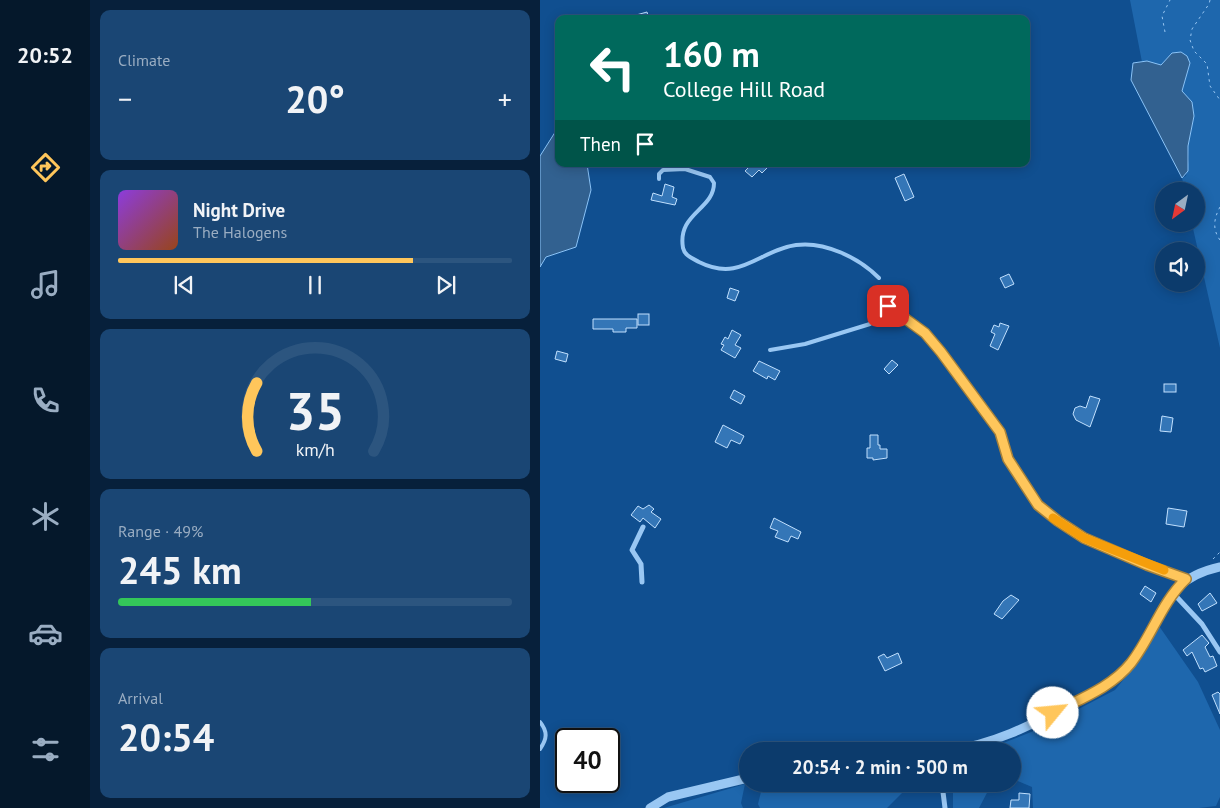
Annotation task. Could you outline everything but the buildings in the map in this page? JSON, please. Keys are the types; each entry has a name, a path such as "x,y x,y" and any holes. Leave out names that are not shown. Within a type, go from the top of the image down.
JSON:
{"street":[{"path":"888,306 925,333 941,352 1000,432 1008,459 1038,505 1084,538 1147,565 1186,579"},
{"path":"642,582 641,564 632,550 643,527"},
{"path":"991,742 1018,732 1105,686 1132,662 1173,593 1186,579 1220,567"},
{"path":"1173,593 1202,624 1220,652"},
{"path":"650,808 668,797 739,780"},
{"path":"943,792 945,808"}],"lane":[{"path":"659,179 659,174 664,170 685,169 710,176 714,183 712,197 691,216 684,237 683,248 687,256 706,265 727,271 752,264 771,254 797,245 841,252 866,265 879,278"},
{"path":"770,350 805,344 870,324 888,306"},
{"path":"540,722 546,733 546,741 540,749"}],"path":[{"path":"1166,32 1162,16 1170,0"},
{"path":"1210,0 1192,29 1190,40 1194,51 1206,64 1210,86 1220,100"},
{"path":"1220,207 1214,223 1220,240"}],"shaded area":[{"path":"1130,0 1220,0 1220,348 1205,282 1205,242 1196,242 1194,232 1205,232 1205,182 1183,182 1182,178 1186,176 1189,159 1188,146 1192,102 1182,91 1190,63 1172,53 1161,65 1142,62"},
{"path":"1181,52 1187,56 1190,63 1182,91 1192,102 1194,116 1188,146 1188,171 1182,178 1131,80 1133,63 1147,61 1161,65 1172,53"},
{"path":"555,132 555,167 587,167 591,190 576,247 546,257 540,267 540,156"},
{"path":"1159,626 1198,682 1220,730 1220,797 1216,806 1199,808 1033,808 1032,787 1021,782 1021,742 1006,742 1044,727 1115,690 1133,668"},
{"path":"739,786 739,792 743,792 741,803 743,808 664,808"},
{"path":"761,792 903,792 887,808 760,808 758,804"},
{"path":"953,792 987,792 979,808 953,808"}],"slow traffic":[{"path":"1053,518 1084,538 1147,565 1164,570"}],"route":[{"path":"888,306 925,333 941,352 1000,432 1008,459 1038,505 1084,538 1147,565 1186,579 1173,593 1126,669 1105,686 1053,713"}]}
